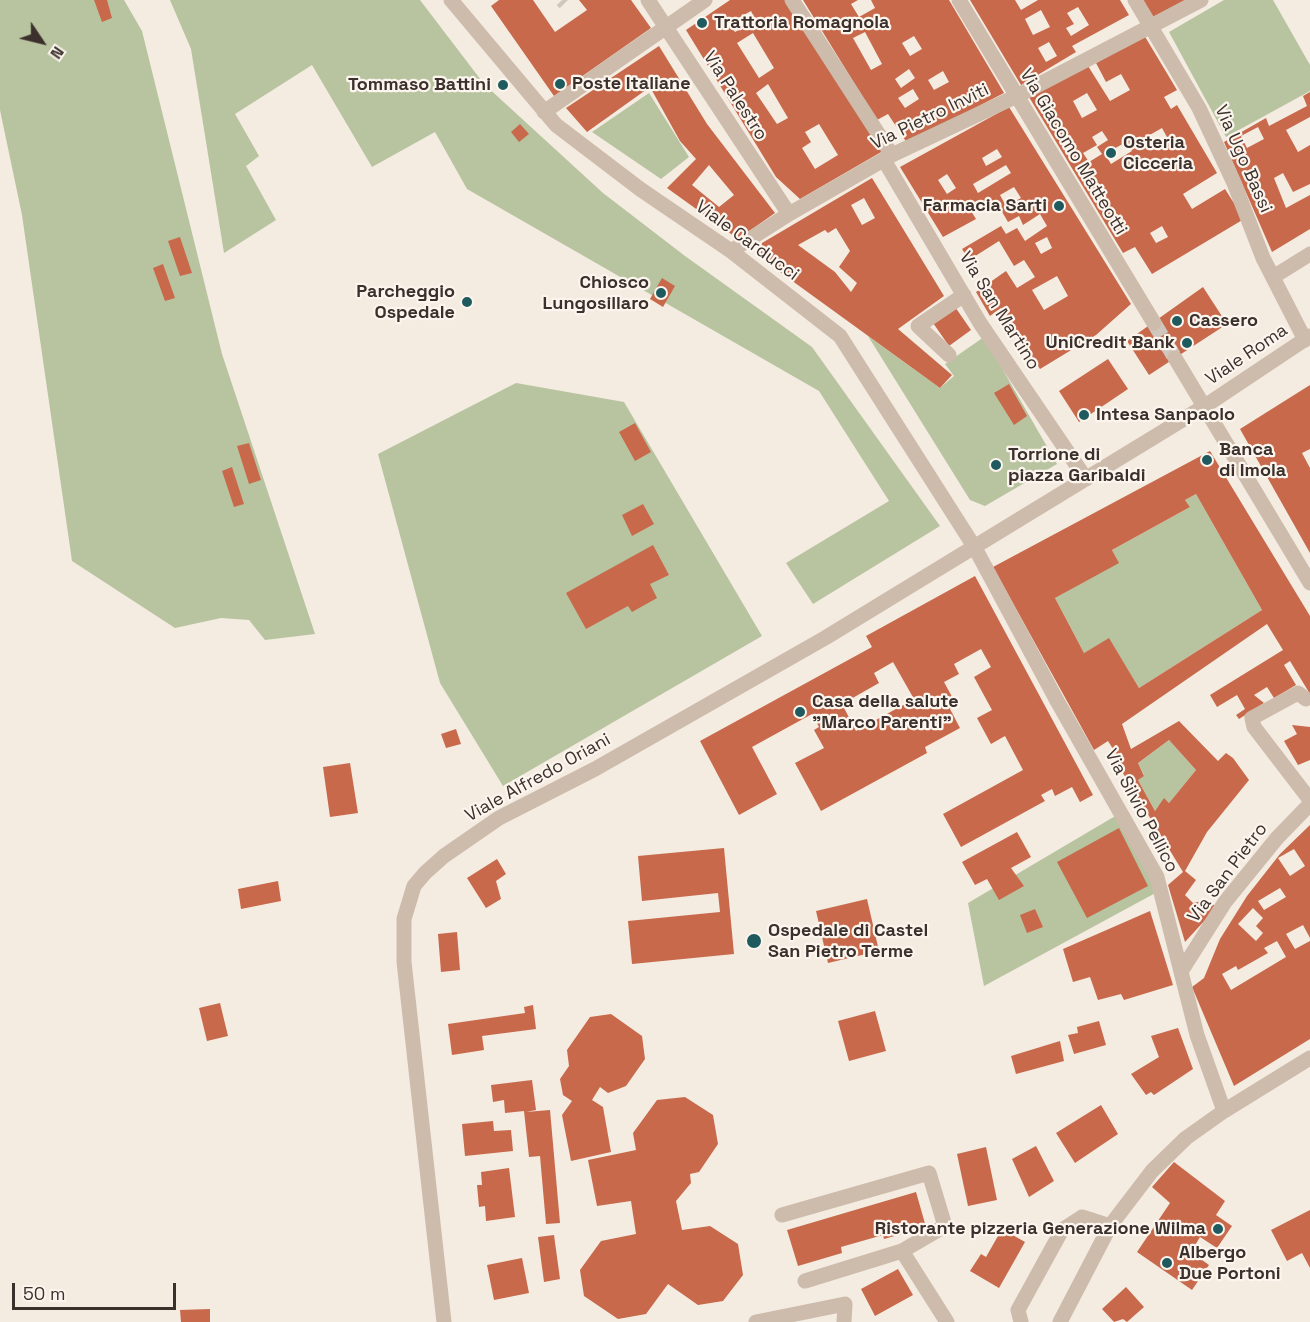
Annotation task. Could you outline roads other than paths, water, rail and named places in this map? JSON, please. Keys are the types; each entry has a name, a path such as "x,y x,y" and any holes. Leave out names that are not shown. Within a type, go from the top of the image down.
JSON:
{"street":[{"name":"Via Palestro","path":"648,0 789,214"},
{"path":"544,112 705,0"},
{"name":"Via San Martino","path":"792,0 888,158 964,295 1086,479"},
{"name":"Via Giacomo Matteotti","path":"959,0 1154,323"},
{"name":"Via Ugo Bassi","path":"1135,0 1199,108 1234,183 1273,277 1308,338"},
{"name":"Via Pietro Inviti","path":"731,251 789,214 888,158 1017,96 1202,0"},
{"name":"Viale Carducci","path":"448,1 555,125 640,189 731,251 840,336 975,548"},
{"path":"1273,277 1310,254"},
{"path":"949,355 918,326 964,295"},
{"name":"Viale Roma","path":"1086,479 1205,406 1308,338"},
{"path":"1175,358 1310,583"},
{"name":"Viale Alfredo Oriani","path":"444,1322 404,962 404,919 414,886 444,856 499,818 596,769 795,656 1086,479"},
{"name":"Via Silvio Pellico","path":"975,548 1056,699 1157,877 1197,1035 1224,1111"},
{"path":"1306,699 1298,693 1252,718 1254,727 1310,802"},
{"name":"Via San Pietro","path":"1182,970 1225,902 1277,838 1310,802"},
{"path":"1060,1322 1110,1226 1152,1171 1186,1138 1224,1111 1310,1058"},
{"path":"782,1215 929,1173 945,1226 902,1251 805,1281"},
{"path":"1021,1322 1018,1310 1062,1230 1082,1217 1110,1226"},
{"path":"902,1251 947,1322"},
{"path":"756,1322 845,1304 844,1322"}],"tunnel":[{"path":"562,0 565,3"},
{"path":"1154,323 1175,358"}],"place":[{"name":"Trattoria Romagnola","path":"702,23"},
{"name":"Poste Italiane","path":"560,84"},
{"name":"Tommaso Battini","path":"503,85"},
{"name":"Osteria Cicceria","path":"1111,153"},
{"name":"Farmacia Sarti","path":"1059,206"},
{"name":"Chiosco Lungosillaro","path":"661,293"},
{"name":"Parcheggio Ospedale","path":"467,302"},
{"name":"Cassero","path":"1177,321"},
{"name":"UniCredit Bank","path":"1187,343"},
{"name":"Intesa Sanpaolo","path":"1084,415"},
{"name":"Banca di Imola","path":"1207,460"},
{"name":"Torrione di piazza Garibaldi","path":"996,465"},
{"name":"Casa della salute \"Marco Parenti\"","path":"800,712"},
{"name":"Ospedale di Castel San Pietro Terme","path":"754,941"},
{"name":"Ristorante pizzeria Generazione Wilma","path":"1218,1229"},
{"name":"Albergo Due Portoni","path":"1167,1263"}]}
